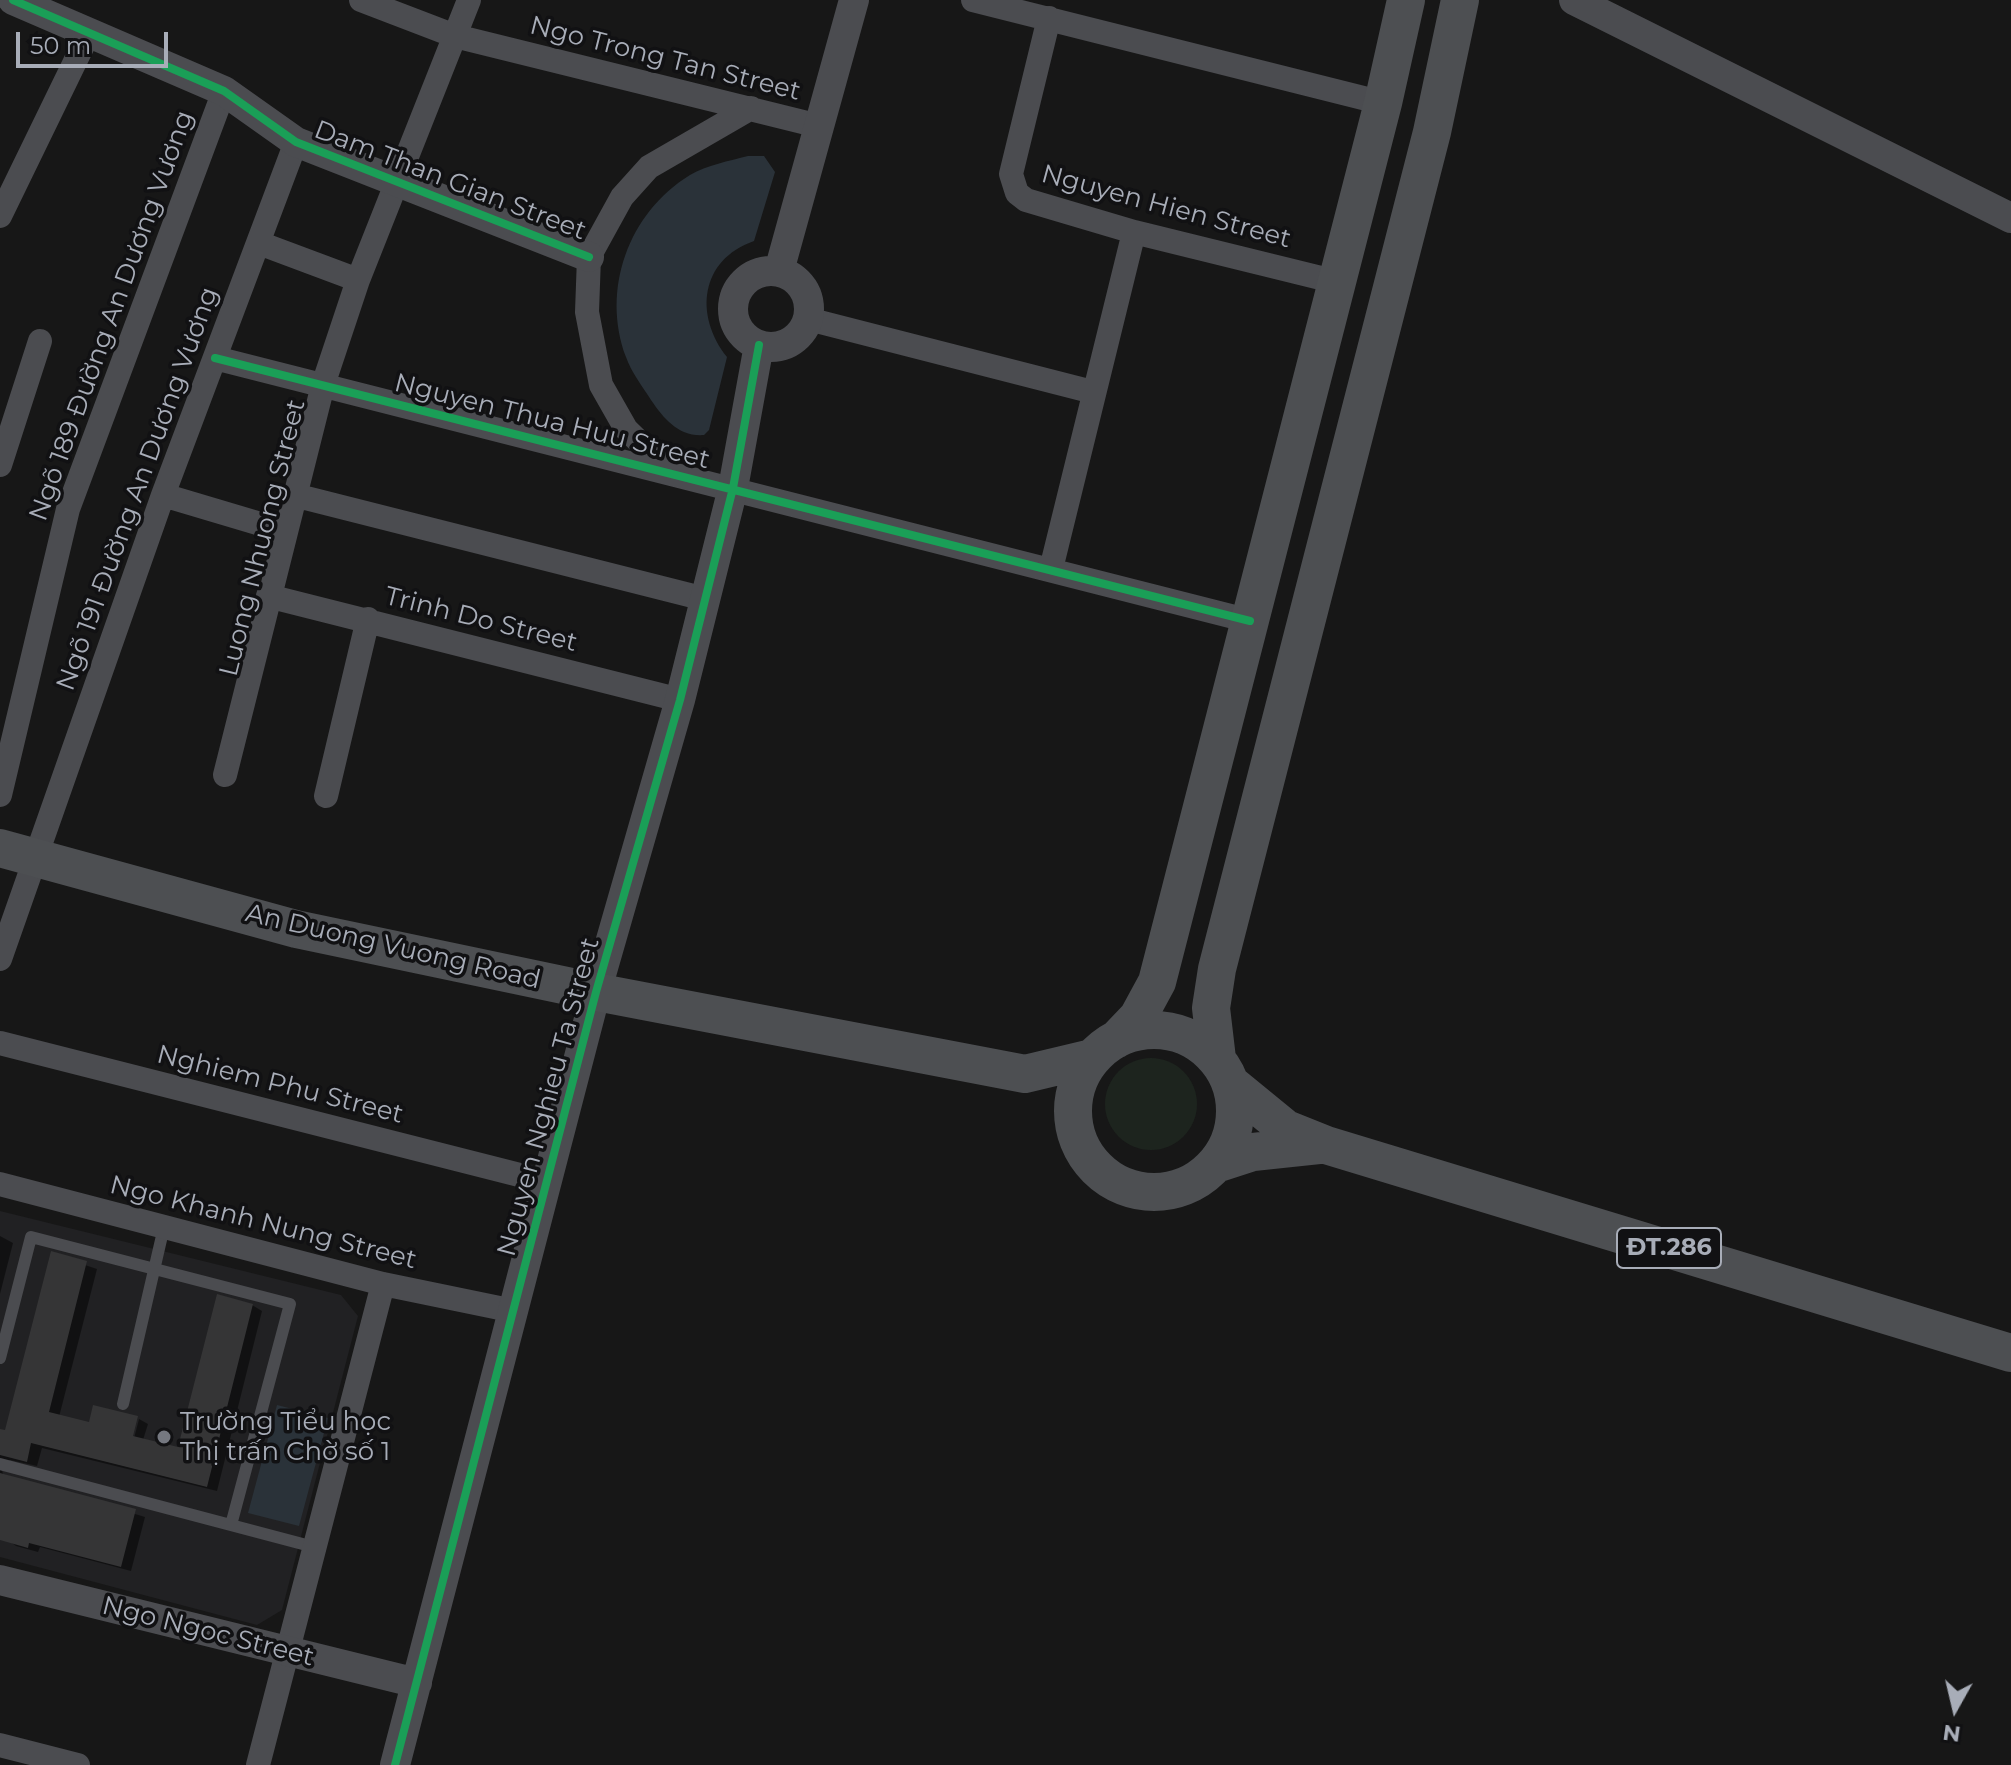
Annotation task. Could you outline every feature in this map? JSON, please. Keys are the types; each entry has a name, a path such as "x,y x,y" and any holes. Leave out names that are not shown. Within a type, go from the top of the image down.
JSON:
{"main road":[{"path":"1077,1138 1074,1096 1080,1076 1104,1048 1138,1017 1157,982 1383,103 1406,0"},
{"path":"1216,1164 1231,1140 1236,1112 1211,1008 1217,969 1428,147 1460,0"},
{"name":"An Duong Vuong Road","path":"17,853 296,929 596,992 1025,1074 1104,1048"},
{"name":"ĐT.286","path":"1104,1048 1141,1031 1162,1030 1183,1035 1286,1129 1326,1145 2011,1353"},
{"name":"ĐT.286","path":"1025,1074 1077,1138 1091,1163 1113,1181 1139,1191 1168,1191 1195,1182 1216,1164 1253,1152 1326,1145"}],"street":[{"name":"Dam Than Gian Street","path":"13,0 224,91 296,142 589,257"},
{"name":"Ngo Trong Tan Street","path":"361,0 455,36 819,126"},
{"name":"Luong Nhuong Street","path":"225,775 323,385 358,280 469,0"},
{"path":"779,271 854,0"},
{"path":"973,0 1383,103"},
{"path":"1574,0 2011,218"},
{"name":"Nguyen Hien Street","path":"1049,18 1011,174 1013,186 1026,200 1134,232 1337,282"},
{"path":"0,216 89,33"},
{"name":"Ngõ 189 Đường An Dương Vương","path":"0,795 68,509 224,91"},
{"path":"671,472 626,429 601,385 587,312 589,257 622,197 649,167 751,108"},
{"name":"Ngõ 191 Đường An Dương Vương","path":"0,959 17,853 163,495 296,142"},
{"path":"1051,569 1134,232"},
{"path":"259,243 358,280"},
{"path":"767,270 779,271 798,280 804,289 810,309 808,319 789,343 759,345 740,332 732,310 733,299 746,279 767,270"},
{"path":"808,319 1093,392"},
{"path":"0,465 40,341"},
{"name":"Nguyen Nghieu Ta Street","path":"395,1765 596,992 680,700 733,488 759,345"},
{"name":"Nguyen Thua Huu Street","path":"215,358 1250,621"},
{"path":"163,495 284,531"},
{"path":"294,495 705,599"},
{"name":"Trinh Do Street","path":"268,596 680,700"},
{"path":"326,796 368,619"},
{"name":"Nghiem Phu Street","path":"0,1043 547,1182"},
{"name":"Ngo Khanh Nung Street","path":"0,1184 383,1284 514,1311"},
{"path":"258,1765 383,1284"},
{"name":"Ngo Ngoc Street","path":"0,1580 417,1683"},
{"path":"0,1745 78,1765"}],"lane":[{"path":"123,1404 164,1227"},
{"path":"0,1358 31,1237 290,1304 231,1525"},
{"path":"0,1464 314,1547"}],"shaded area":[{"path":"748,156 764,156 775,172 754,241 722,261 708,290 710,324 716,341 727,357 709,430 704,435 695,435 680,430 667,420 631,368 619,332 619,280 625,255 636,232 650,210 668,191 690,175"},
{"path":"1151,1058 1177,1066 1189,1078 1197,1104 1189,1130 1177,1142 1151,1150 1125,1142 1113,1130 1105,1104 1113,1078 1125,1066"},
{"name":"Trường Tiểu học Thị trấn Chờ số 1","path":"0,1211 341,1295 358,1316 282,1610 257,1625 0,1557"},
{"path":"277,1405 328,1418 299,1526 248,1513"}],"building":[{"path":"51,1251 87,1261 49,1412 89,1422 93,1405 138,1416 133,1436 178,1447 217,1294 253,1304 207,1487 31,1443 27,1462 0,1455 0,1429 5,1430"},
{"path":"0,1473 136,1509 121,1567 29,1543 28,1548 0,1540"}],"cycle path":[{"path":"13,0 224,91 296,142 589,257"},
{"path":"395,1765 596,992 680,700 733,488 759,345"},
{"path":"215,358 1250,621"}],"place":[{"name":"Trường Tiểu học Thị trấn Chờ số 1","path":"164,1437"}]}
